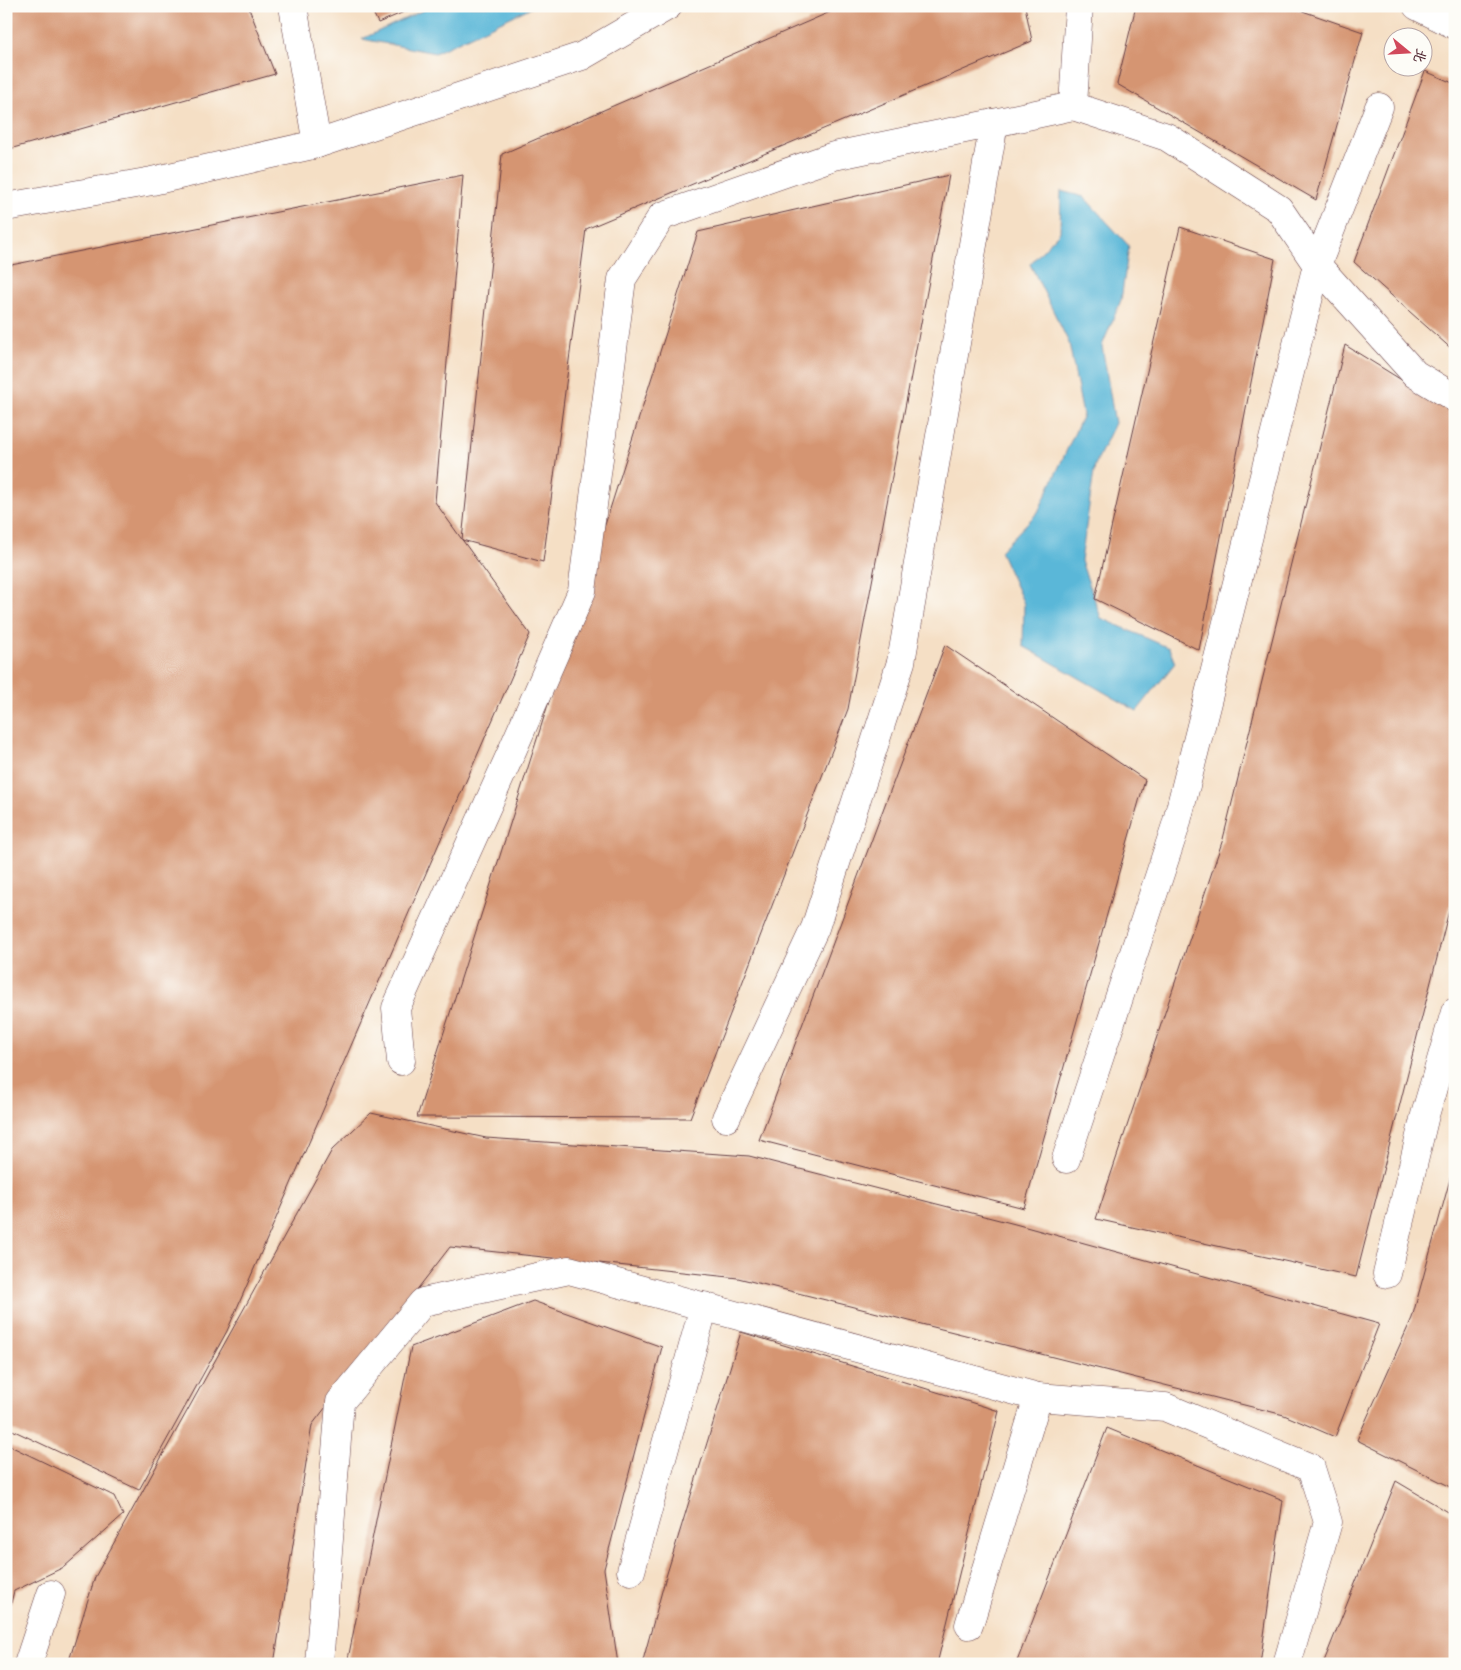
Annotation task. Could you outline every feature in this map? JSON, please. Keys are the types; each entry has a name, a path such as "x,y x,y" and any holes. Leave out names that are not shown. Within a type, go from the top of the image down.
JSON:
{"street":[{"path":"293,6 317,144"},
{"path":"6,207 152,181 317,144 582,56 668,6"},
{"path":"1073,106 1079,6"},
{"path":"1417,6 1455,25"},
{"path":"401,1061 396,1008 512,752 582,591 622,278 662,216 834,156 1073,106 1167,137 1279,209 1317,264 1415,374 1455,398"},
{"path":"1066,1159 1176,825 1317,264 1379,107"},
{"path":"726,1118 815,928 901,662 994,123"},
{"path":"1387,1274 1425,1115 1455,1012"},
{"path":"319,1664 340,1402 423,1302 568,1270 1038,1397 1165,1406 1312,1468 1328,1522 1287,1664"},
{"path":"631,1571 704,1306"},
{"path":"969,1625 1038,1397"},
{"path":"28,1664 51,1594"}],"water":[{"path":"432,6 534,6 435,53 362,39"},
{"path":"1061,191 1084,197 1129,246 1121,300 1102,346 1115,423 1095,465 1081,561 1101,618 1169,648 1175,663 1137,711 1023,646 1024,604 1000,551 1038,512 1083,415 1069,343 1030,264 1060,232"}],"building":[{"path":"6,6 248,6 275,74 6,150"},
{"path":"370,6 418,6 378,23"},
{"path":"844,6 1025,6 1032,41 586,229 543,562 462,540 502,154"},
{"path":"1136,6 1288,6 1363,32 1316,200 1117,84"},
{"path":"1434,75 1455,84 1455,352 1354,262 1422,78 1434,78"},
{"path":"463,175 435,502 530,634 227,1331 139,1490 6,1427 6,266"},
{"path":"949,175 848,709 690,1118 417,1117 698,232"},
{"path":"1180,227 1275,259 1199,650 1095,599"},
{"path":"1345,345 1455,413 1455,887 1356,1277 1096,1219 1223,839"},
{"path":"945,645 1145,780 1024,1208 759,1140"},
{"path":"371,1113 486,1138 749,1156 1015,1224 1379,1324 1335,1437 1284,1415 738,1278 450,1247 312,1425 274,1664 68,1664 95,1577 332,1150"},
{"path":"1455,1161 1455,1489 1357,1440 1412,1318"},
{"path":"533,1301 662,1347 604,1569 618,1664 347,1664 411,1347"},
{"path":"741,1332 999,1411 937,1664 642,1664 665,1580"},
{"path":"1107,1428 1283,1500 1260,1664 1016,1664"},
{"path":"6,1444 114,1496 123,1515 64,1567 14,1591 7,1619"},
{"path":"1396,1481 1455,1516 1455,1664 1323,1664"}]}
